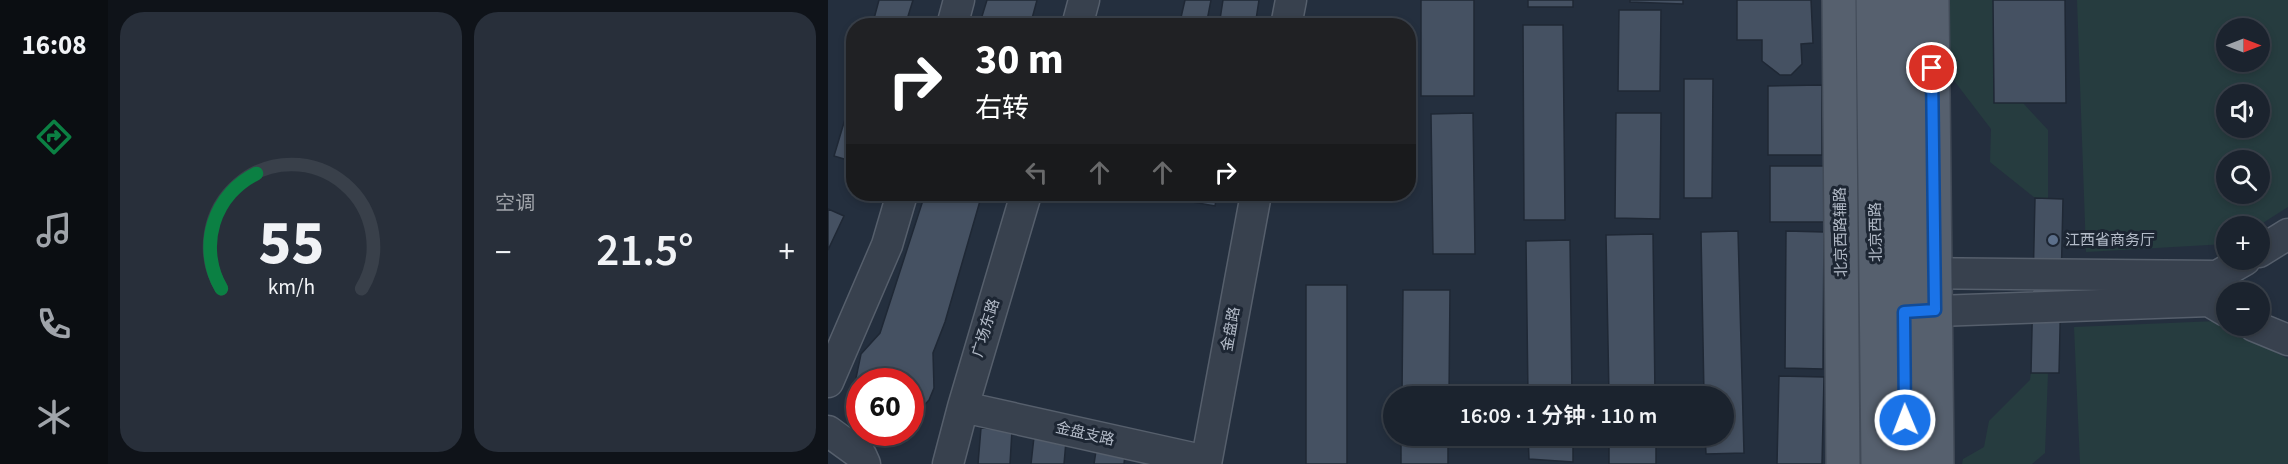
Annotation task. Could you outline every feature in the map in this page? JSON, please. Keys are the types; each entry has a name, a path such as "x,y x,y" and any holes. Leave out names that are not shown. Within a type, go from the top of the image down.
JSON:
{"main road":[{"name":"北京西路辅路","path":"1839,0 1843,464"},
{"name":"北京西路","path":"1873,0 1878,464"},
{"name":"北京西路","path":"1903,0 1920,311 1906,464"},
{"path":"1919,273 1932,0"},
{"path":"1920,311 1937,464"}],"street":[{"path":"954,18 959,0"},
{"path":"1079,18 1084,0"},
{"path":"1288,18 1291,0"},
{"path":"828,382 887,245 900,201"},
{"name":"广场东路","path":"948,464 1024,201"},
{"name":"金盘路","path":"1206,463 1255,201"},
{"path":"2270,245 2288,234"},
{"path":"1919,273 2217,276 2228,270"},
{"path":"1920,311 2209,301 2216,305"},
{"path":"2270,333 2288,340"},
{"name":"金盘支路","path":"963,407 1206,463"},
{"path":"828,430 861,456 865,464"}],"green space":[{"path":"1949,0 1993,0 1994,103 2023,103 2048,130 2048,198 2035,198 1990,162 1991,129 1949,74"},
{"path":"2077,0 2288,0 2288,207 2270,218 2270,216 2216,216 2216,245 2086,252"},
{"path":"2216,321 2216,336 2245,336 2288,359 2288,464 2080,464 2074,327"},
{"path":"2031,373 2048,373 2045,453 2032,464 1962,464 1963,459 1984,447 1989,421 2030,380"}],"building":[{"path":"879,0 913,0 907,18 874,18"},
{"path":"987,0 1037,0 1032,18 981,18"},
{"path":"1185,0 1211,0 1208,18 1181,18"},
{"path":"1223,0 1259,0 1256,18 1220,18"},
{"path":"1421,0 1474,0 1474,96 1421,96"},
{"path":"1528,0 1573,0 1573,7 1528,7"},
{"path":"1630,0 1683,0 1683,4 1630,2"},
{"path":"1737,0 1811,0 1813,43 1801,44 1802,64 1791,75 1780,75 1762,61 1762,40 1737,40"},
{"path":"1993,0 2065,0 2066,103 1994,103"},
{"path":"1619,10 1661,10 1660,91 1618,91"},
{"path":"1523,25 1563,25 1565,220 1524,220"},
{"path":"1684,79 1713,79 1712,198 1684,198"},
{"path":"1822,85 1822,155 1768,155 1768,86"},
{"path":"1473,113 1475,254 1433,254 1431,114"},
{"path":"1616,113 1661,113 1660,219 1615,218"},
{"path":"846,116 846,160 834,156"},
{"path":"1770,166 1826,166 1827,222 1770,222"},
{"path":"2035,198 2063,199 2059,373 2031,373"},
{"path":"923,201 980,201 945,322 933,353 934,388 929,400 924,405 924,368 858,368 861,354 880,333"},
{"path":"1186,201 1216,201 1215,206"},
{"path":"828,209 844,216 828,250"},
{"path":"1738,231 1744,453 1706,454 1706,446 1734,446 1734,386 1704,386 1701,232"},
{"path":"1786,231 1824,232 1823,369 1785,368"},
{"path":"1653,234 1655,386 1609,386 1606,235"},
{"path":"1570,240 1572,386 1528,386 1526,241"},
{"path":"1306,285 1347,285 1347,464 1306,464"},
{"path":"1403,290 1450,290 1449,386 1402,386"},
{"path":"1779,376 1824,377 1822,464 1777,464"},
{"path":"981,428 1012,430 1010,464 978,464"},
{"path":"1034,437 1066,441 1064,464 1031,464"},
{"path":"1401,446 1448,446 1448,464 1401,464"},
{"path":"1528,446 1573,446 1573,462 1529,459"},
{"path":"1609,446 1656,446 1656,464 1609,464"},
{"path":"1096,451 1125,454 1124,464 1094,464"}],"place":[{"name":"江西省商务厅","path":"2053,240"}],"route":[{"path":"1905,420 1904,312 1935,310 1932,68"}]}
